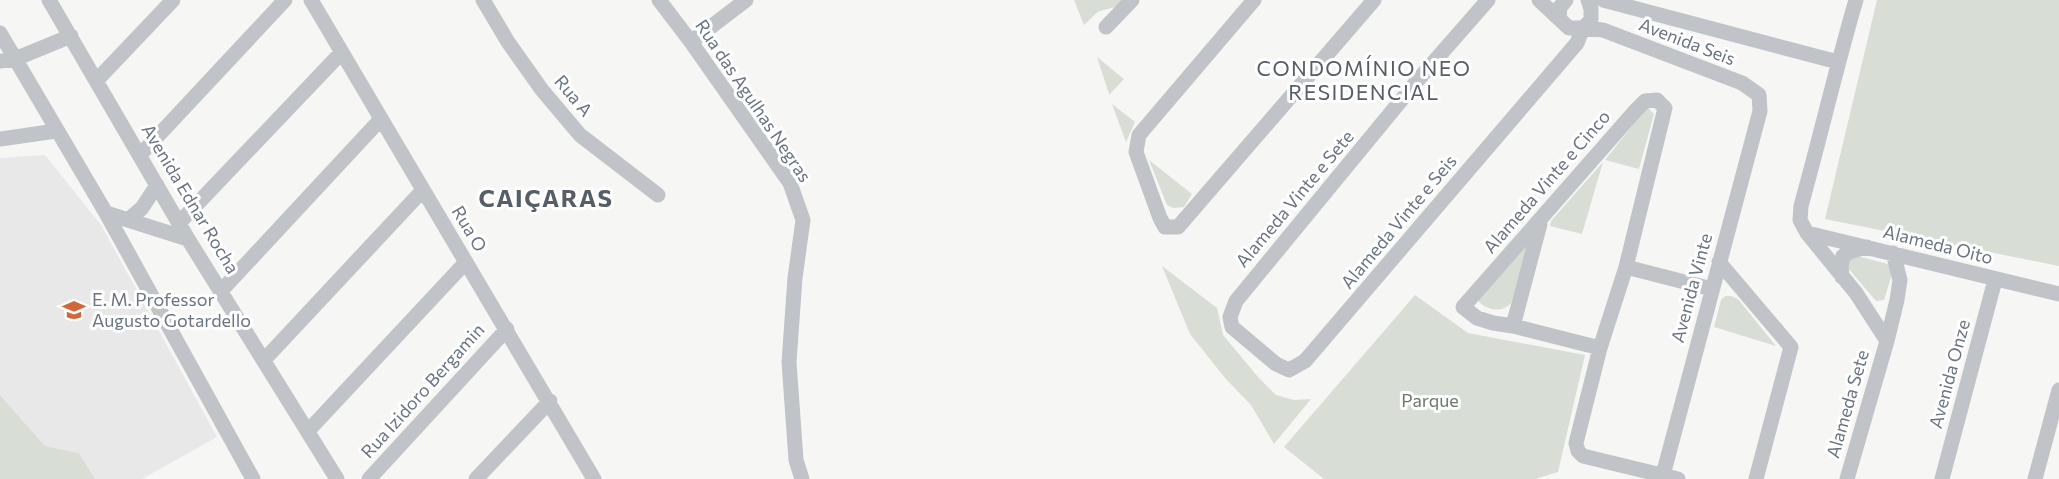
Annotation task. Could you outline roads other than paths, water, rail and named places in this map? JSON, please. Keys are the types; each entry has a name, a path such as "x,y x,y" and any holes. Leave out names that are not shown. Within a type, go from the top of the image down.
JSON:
{"street":[{"path":"97,80 173,0"},
{"path":"140,155 285,0"},
{"name":"Rua O","path":"310,0 550,401 590,477"},
{"name":"Rua A","path":"483,0 508,42 542,90 580,135 658,195"},
{"name":"Rua das Agulhas Negras","path":"659,0 790,183 803,220 795,278 789,362 796,460 802,479"},
{"path":"691,42 746,0"},
{"path":"1106,27 1132,0"},
{"path":"1254,0 1139,135 1136,152 1165,227 1178,227 1374,0"},
{"name":"Alameda Vinte e Sete","path":"1230,317 1236,301 1488,0"},
{"path":"1539,0 1569,28 1583,28 1591,20 1592,9 1588,0"},
{"path":"1559,18 1560,8 1566,0"},
{"path":"1603,0 1838,62"},
{"path":"1807,233 1800,220 1801,206 1856,0"},
{"name":"Avenida Ednar Rocha","path":"55,3 70,36 188,239 337,479"},
{"name":"Alameda Vinte e Seis","path":"1230,317 1232,327 1276,364 1289,370 1305,361 1577,43 1583,28"},
{"name":"Avenida Seis","path":"1583,28 1603,30 1742,83 1759,95 1760,111"},
{"path":"0,33 8,60 56,131 106,213 253,479"},
{"path":"8,60 70,36"},
{"path":"179,222 341,53"},
{"name":"Alameda Vinte e Cinco","path":"1513,326 1477,318 1463,307 1636,110 1645,101 1657,100 1665,108 1626,267"},
{"name":"Avenida Vinte","path":"1663,475 1760,111"},
{"path":"222,291 380,120"},
{"path":"0,140 56,131"},
{"path":"128,220 146,203 157,185"},
{"path":"264,360 423,190"},
{"path":"106,213 188,239"},
{"path":"1541,220 1513,326 1600,348"},
{"name":"Alameda Oito","path":"1807,233 2059,294"},
{"name":"Alameda Sete","path":"1807,233 1856,293 1887,341"},
{"path":"1842,277 1843,256 1867,247"},
{"name":"Alameda Sete","path":"1847,479 1897,300 1900,280 1893,253"},
{"path":"308,431 466,262"},
{"path":"1719,262 1791,347 1756,479"},
{"path":"1900,280 1912,269 1926,262"},
{"path":"1678,479 1583,456 1576,443 1600,348 1626,267 1712,289"},
{"name":"Avenida Onze","path":"1942,479 1995,280"},
{"path":"1856,293 1881,308 1890,306 1897,300"},
{"name":"Rua Izidoro Bergamin","path":"369,479 507,329"},
{"path":"2035,479 2059,390"},
{"path":"476,479 550,401"}],"place":[{"name":"E. M. Professor Augusto Gotardello","path":"74,310"}],"district":[{"name":"CONDOMÍNIO NEO RESIDENCIAL","path":"1364,81"},
{"name":"CAIÇARAS","path":"546,199"}],"park label":[{"name":"Parque","path":"1430,401"}]}
